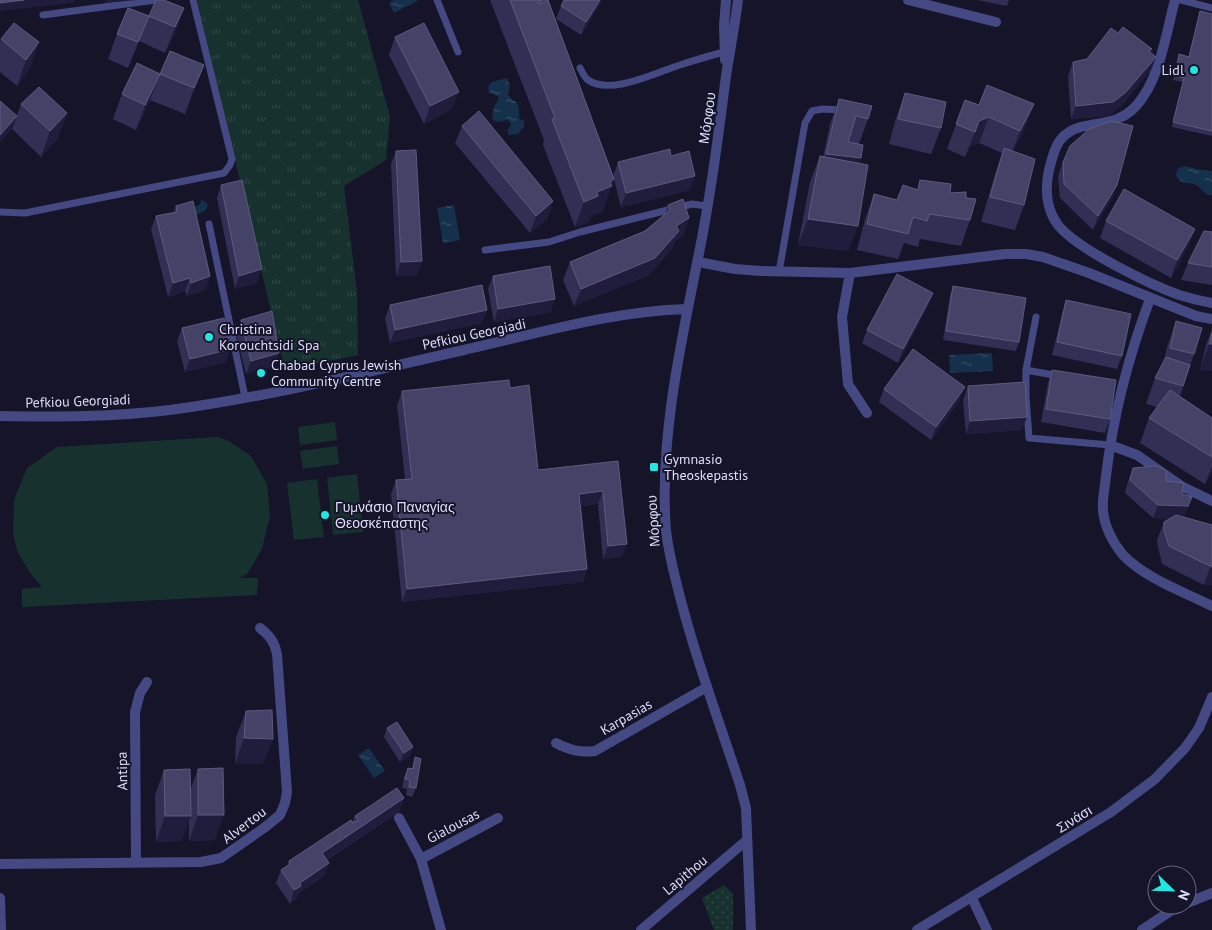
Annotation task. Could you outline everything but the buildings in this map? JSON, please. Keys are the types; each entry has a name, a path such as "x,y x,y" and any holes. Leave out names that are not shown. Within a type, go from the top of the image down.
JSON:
{"street":[{"name":"Μόρφου","path":"726,0 724,26 726,74"},
{"name":"Μόρφου","path":"738,0 698,262 687,309 673,397 664,494 666,531 674,575 746,808 751,930"},
{"path":"908,0 996,22"},
{"path":"1175,0 1154,78 1137,105 1127,115 1115,121 1088,126 1064,136 1055,149 1050,164 1047,180 1047,197 1050,211 1057,224 1080,244 1163,288 1180,295 1212,303"},
{"path":"698,262 735,269 850,273 1005,254 1026,254 1043,257 1089,273 1150,299 1212,320"},
{"path":"850,273 842,317 848,384 867,412"},
{"path":"1150,299 1118,388 1102,509 1111,536 1123,554 1136,566 1150,576 1212,606"},
{"name":"Pefkiou Georgiadi","path":"0,416 107,416 169,410 245,397 577,324 663,310 687,309"},
{"path":"1110,445 1137,455 1183,487 1212,501"},
{"name":"Alvertou","path":"0,864 201,862 221,858 237,849 280,815 287,792 277,654 272,638 260,628"},
{"name":"Antipa","path":"136,862 134,712 147,682"},
{"name":"Karpasias","path":"556,744 584,753 595,751 707,686"},
{"name":"Σινάσι","path":"917,930 1111,812 1155,778 1185,748 1199,728 1212,697"},
{"path":"399,818 421,859 441,930"},
{"name":"Gialousas","path":"421,859 498,818"},
{"name":"Lapithou","path":"641,930 747,840"},
{"path":"1197,899 1212,893"},
{"path":"0,898 1,930"},
{"path":"972,898 987,930"},
{"path":"1142,930 1164,915"}],"lane":[{"path":"43,15 156,0"},
{"path":"0,212 25,213 224,173 232,159 193,0"},
{"path":"437,0 458,52"},
{"path":"1181,0 1212,8"},
{"path":"580,68 587,80 596,84 612,86 627,84 724,52"},
{"path":"779,272 805,123 812,111 840,108 849,110"},
{"path":"486,250 550,242 580,232 692,204 707,206"},
{"path":"209,224 245,397"},
{"path":"1036,317 1026,370 1029,438 1110,445"},
{"path":"1026,370 1065,377"}],"green space":[{"path":"197,0 358,0 390,117 386,160 344,186 357,292 358,355 285,370"},
{"path":"335,422 337,440 300,445 298,427"},
{"path":"217,437 229,441 251,456 267,484 270,516 262,549 247,574 239,578 258,578 257,595 22,607 22,589 42,587 30,573 17,551 13,532 14,500 27,468 57,447"},
{"path":"337,446 339,464 303,469 300,451"},
{"path":"357,474 363,532 333,535 327,478"},
{"path":"317,479 324,537 294,540 287,483"},
{"path":"724,885 733,894 733,930 714,930 702,898"}],"water":[{"path":"394,0 419,0 394,13 389,3"},
{"path":"507,78 510,86 508,94 517,103 520,119 524,121 524,126 518,134 509,135 507,130 511,125 510,122 506,120 496,122 492,117 498,96 489,93 488,87 492,82"},
{"path":"1185,166 1212,171 1212,195 1208,195 1194,184 1182,182 1178,179 1176,176 1177,169"},
{"path":"202,200 208,204 206,210 196,215 192,205 195,207 199,205"},
{"path":"454,205 460,240 443,243 437,208"},
{"path":"992,353 993,371 950,373 949,355"},
{"path":"369,748 385,771 374,778 358,755"}],"place":[{"name":"Lidl","path":"1194,70"},
{"name":"Christina Korouchtsidi Spa","path":"209,337"},
{"name":"Chabad Cyprus Jewish Community Centre","path":"261,373"},
{"name":"Gymnasio Theoskepastis","path":"654,467"},
{"name":"Γυμνάσιο Παναγίας Θεοσκέπαστης","path":"325,515"}]}
